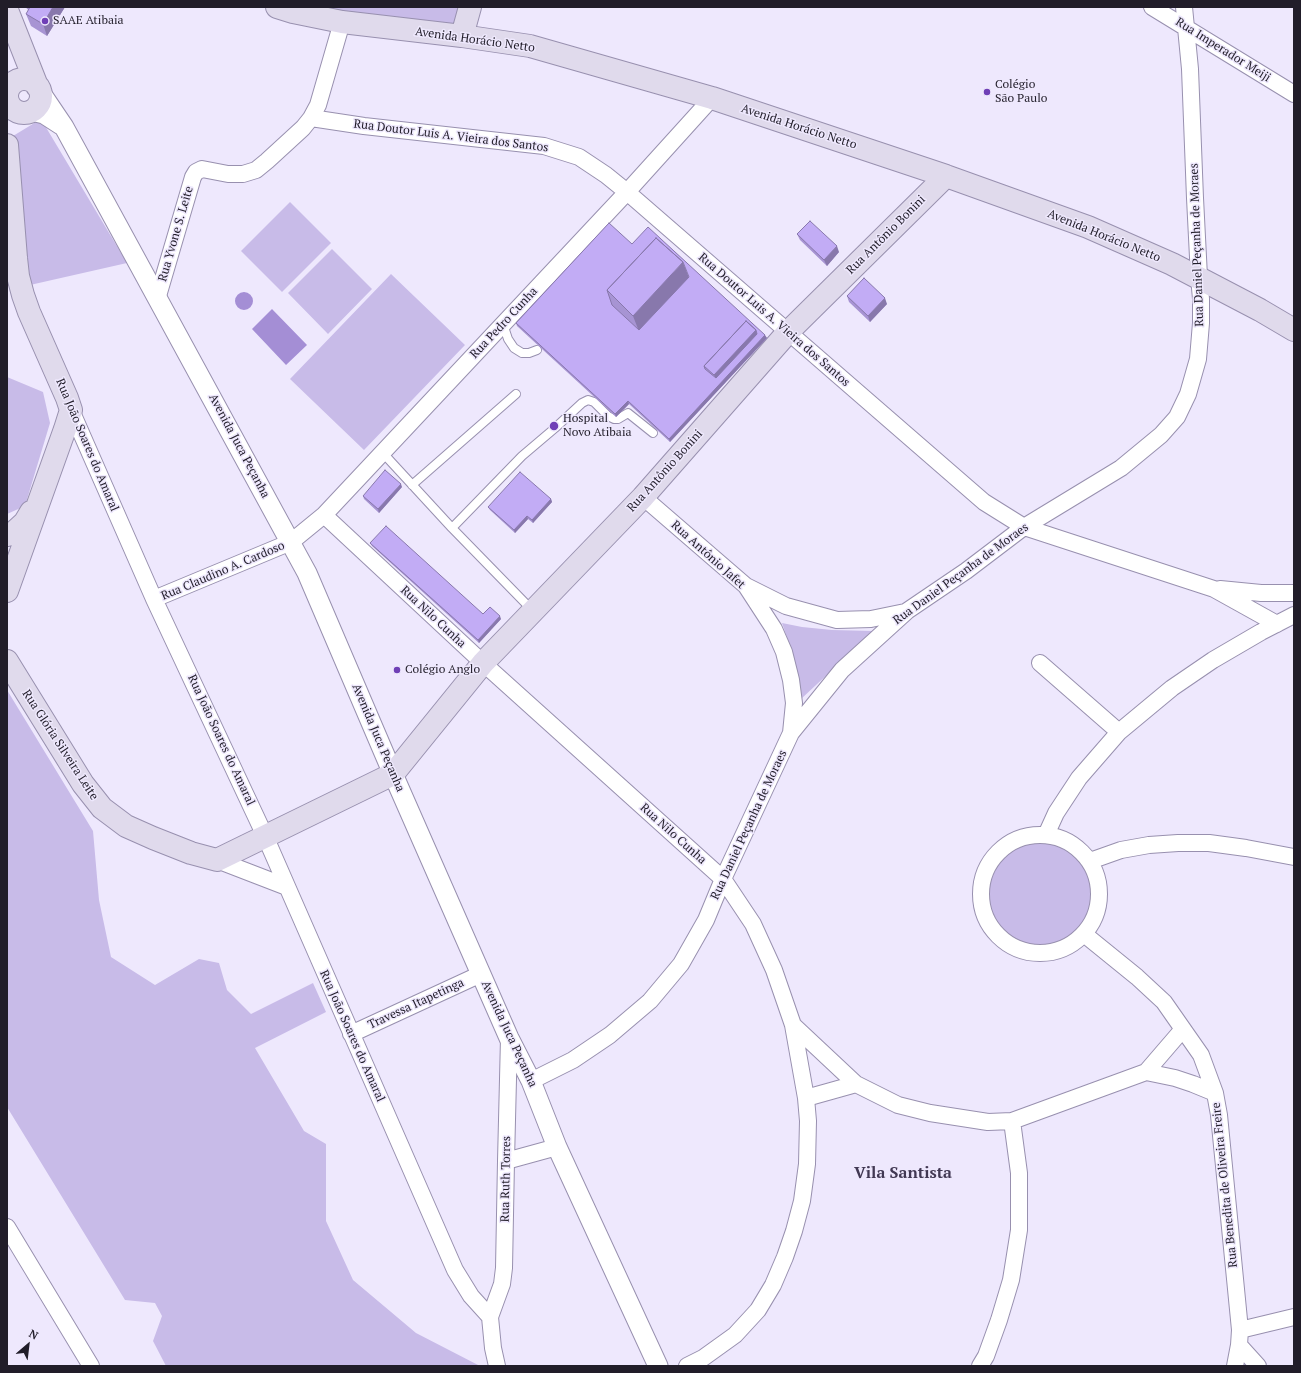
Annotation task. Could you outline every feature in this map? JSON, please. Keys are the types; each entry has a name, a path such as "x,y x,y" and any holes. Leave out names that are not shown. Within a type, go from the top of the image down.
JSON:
{"main road":[{"name":"Avenida Horácio Netto","path":"277,7 293,12 342,22 462,36 530,46 712,98 946,176 1088,227 1199,277 1294,330"},
{"path":"462,36 470,7"},
{"path":"7,10 38,88 40,101 37,106 27,112 17,111 7,99 14,74 7,48"},
{"path":"9,91 16,81 22,79 28,80 38,88"},
{"name":"Rua João Soares do Amaral","path":"27,112 19,116 15,122 11,129 7,145 18,276 22,295 71,410"},
{"name":"Rua Antônio Bonini","path":"393,774 483,663 643,497 788,332 946,176"},
{"path":"10,581 71,410"},
{"path":"7,535 13,532 24,522 42,492"},
{"path":"7,548 11,552 13,558 10,581"},
{"name":"Rua Glória Silveira Leite","path":"7,661 82,784 102,808 126,826 191,853 217,860"},
{"path":"217,860 393,774"}],"street":[{"name":"Rua Imperador Meiji","path":"1152,7 1294,94"},
{"name":"Rua Daniel Peçanha de Moraes","path":"531,1081 573,1060 610,1035 650,1001 681,964 706,920 723,879 791,733 842,670 907,611 966,571 1024,527 1121,468 1161,435 1177,417 1188,394 1198,359 1201,323 1190,70 1184,7"},
{"name":"Rua Yvone S. Leite","path":"158,296 192,177 196,172 202,169 228,174 243,174 256,170 267,162 303,128 311,118 318,105 342,22"},
{"name":"Avenida Juca Peçanha","path":"38,88 64,127 158,296 307,573 393,774 509,1038 531,1081 557,1147 658,1366"},
{"name":"Rua Pedro Cunha","path":"291,542 324,515 627,192 712,98"},
{"path":"27,112 44,114 64,127"},
{"name":"Rua Doutor Luis A. Vieira dos Santos","path":"311,118 364,126 544,146 579,157 606,175 627,192 984,502 1024,527 1214,589 1277,624"},
{"name":"Rua João Soares do Amaral","path":"71,410 154,599 265,836 286,887 455,1270 471,1296 490,1317"},
{"name":"Rua Antônio Jafet","path":"643,497 746,586 774,629 784,652 791,680 794,704 791,733"},
{"name":"Rua Nilo Cunha","path":"324,515 483,663 723,879 753,924 774,970 793,1025 806,1098 808,1121 807,1164 802,1201 794,1232 773,1285 758,1310 734,1335 703,1358 687,1366"},
{"name":"Rua Claudino A. Cardoso","path":"154,599 291,542"},
{"path":"746,586 786,606 837,620 871,619 907,611"},
{"name":"Rua Doutor Luis A. Vieira dos Santos","path":"1214,589 1261,593 1294,593"},
{"path":"774,629 773,620 775,615 786,606"},
{"path":"1046,835 1056,813 1079,778 1119,732 1184,680 1213,660 1294,615"},
{"path":"1040,663 1119,732"},
{"path":"1046,835 1063,839 1078,848 1090,861 1098,879 1100,899 1095,918 1084,934 1068,946 1049,952 1028,952 1010,944 994,931 984,913 981,893 985,873 995,856 1010,842 1029,836 1046,835"},
{"path":"1090,861 1121,850 1149,845 1178,843 1209,843 1294,857"},
{"path":"217,860 286,887"},
{"name":"Rua Benedita de Oliveira Freire","path":"1084,934 1114,957 1164,1002 1201,1055 1214,1093 1219,1115 1240,1337 1235,1366"},
{"name":"Travessa Itapetinga","path":"351,1034 481,974"},
{"path":"793,1025 856,1084 898,1105 930,1113 988,1122 1012,1121 1146,1072 1184,1029"},
{"name":"Rua Ruth Torres","path":"490,1317 502,1284 504,1268 509,1038"},
{"path":"1146,1072 1175,1078 1214,1093"},
{"path":"806,1098 856,1084"},
{"path":"980,1366 986,1356 999,1320 1011,1280 1019,1230 1019,1173 1012,1121"},
{"path":"506,1161 557,1147"},
{"path":"7,1227 91,1366"},
{"path":"490,1317 493,1348 497,1366"},
{"path":"1258,1366 1240,1337 1294,1317"}],"lane":[{"path":"503,324 508,339 514,348 522,353 529,353 537,350"},
{"path":"412,485 516,394"},
{"path":"452,528 522,456 582,403 588,400 594,402 608,416 614,419 618,419 628,413 653,433"},
{"path":"382,452 452,528 533,611"}],"shaded area":[{"path":"304,7 462,7 456,28"},
{"path":"41,119 127,263 30,285 13,136"},
{"path":"290,202 331,243 282,292 241,251"},
{"path":"332,249 372,289 328,334 288,293"},
{"path":"391,274 465,345 364,450 290,379"},
{"path":"244,292 250,295 253,301 250,307 244,310 238,307 235,301 238,295"},
{"path":"272,309 307,345 286,365 252,329"},
{"path":"7,377 43,392 50,423 25,506 7,514 8,416"},
{"path":"782,623 832,630 874,631 801,699 792,652"},
{"path":"7,690 93,831 99,900 111,957 155,985 199,959 219,963 227,990 251,1014 313,983 326,1012 255,1048 304,1131 326,1144 326,1221 353,1280 416,1333 480,1366 166,1366 153,1341 162,1316 155,1303 125,1300 7,1107"},
{"path":"1041,842 1061,846 1078,857 1089,874 1093,894 1089,914 1078,931 1061,942 1041,946 1021,942 1004,931 993,914 989,894 993,874 1004,857 1021,846"}],"building":[{"path":"30,7 53,7 43,24 26,14"},
{"path":"810,221 837,246 824,260 797,234"},
{"path":"609,223 632,244 648,227 765,335 669,439 628,401 615,414 516,323","holes":["656,238 683,262 689,277 639,330 612,305 607,290","746,321 756,330 757,334 716,378 705,369 704,366"]},
{"path":"656,238 683,262 633,316 607,290"},
{"path":"864,278 885,298 868,316 847,296"},
{"path":"746,321 756,330 714,375 704,366"},
{"path":"385,470 401,484 378,509 363,496"},
{"path":"520,472 551,499 532,520 527,516 514,530 488,507"},
{"path":"386,526 483,614 490,607 500,616 478,640 370,543"}],"place":[{"name":"SAAE Atibaia","path":"45,21"},
{"name":"Colégio São Paulo","path":"987,92"},
{"name":"Hospital Novo Atibaia","path":"554,426"},
{"name":"Colégio Anglo","path":"397,670"}],"district":[{"name":"Vila Santista","path":"903,1173"}]}
